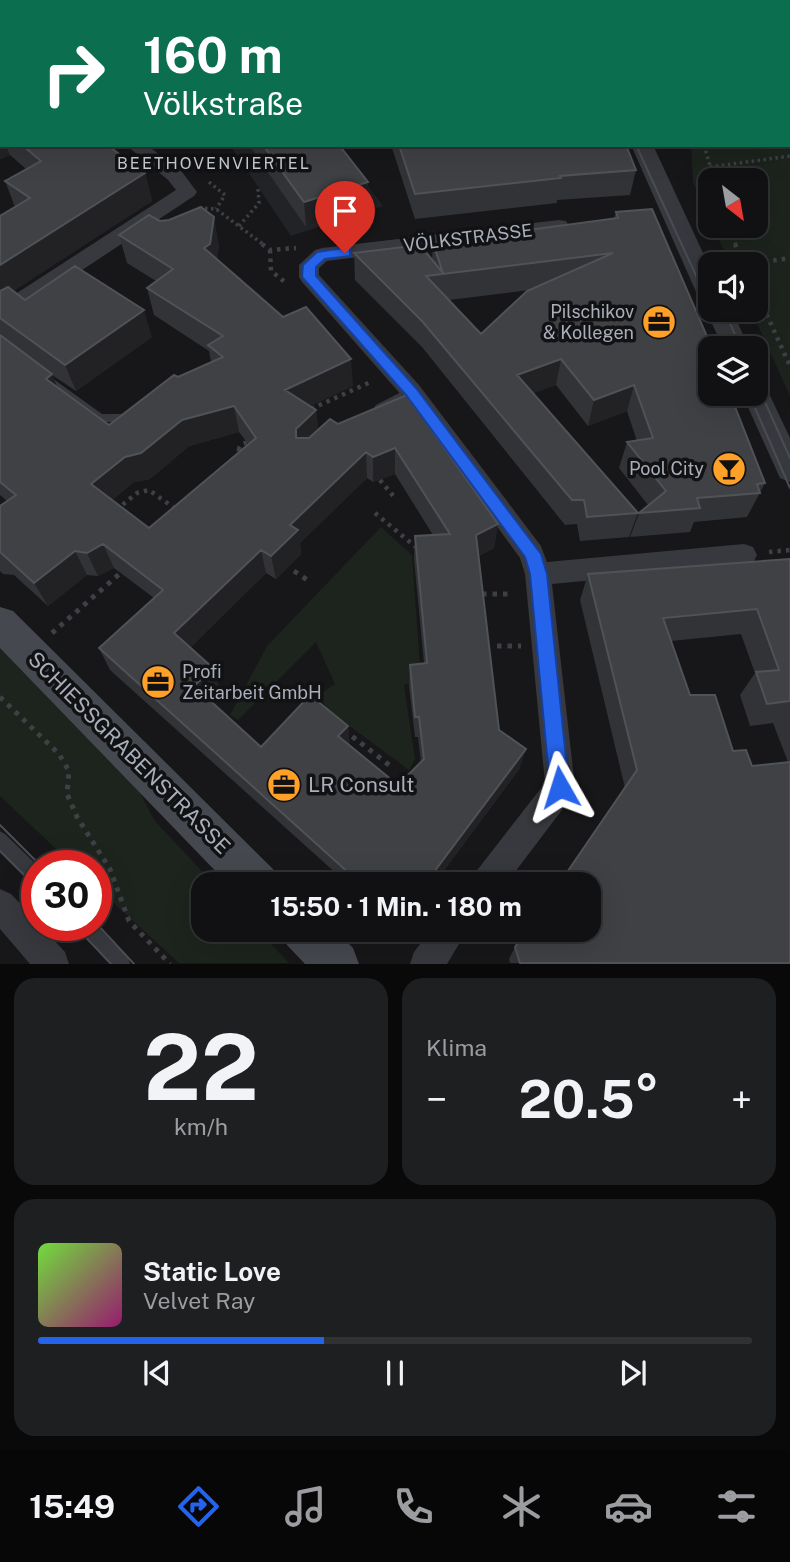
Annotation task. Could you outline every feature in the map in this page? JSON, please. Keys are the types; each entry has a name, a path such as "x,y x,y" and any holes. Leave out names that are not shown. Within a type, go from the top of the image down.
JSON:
{"main road":[{"name":"SCHIESSGRABENSTRASSE","path":"0,622 246,872"},
{"path":"316,942 337,964"}],"street":[{"path":"0,313 187,192 175,176 138,147"},
{"path":"643,147 662,213 698,274"},
{"name":"VÖLKSTRASSE","path":"394,371 309,277 309,265 322,256 577,224"},
{"path":"394,371 533,554 538,574 560,787 495,872"},
{"path":"761,406 790,470"},
{"path":"538,574 744,555"},
{"path":"0,905 53,964"},
{"path":"426,964 442,942"}],"lane":[{"path":"39,373 100,419 132,418"},
{"path":"366,415 411,391"},
{"path":"0,839 21,860"},
{"path":"100,941 122,964"}],"path":[{"path":"705,147 710,167 790,156"},
{"path":"201,176 225,195 216,209 270,250 271,271 288,285"},
{"path":"239,226 259,204 258,189"},
{"path":"768,261 790,258"},
{"path":"768,317 790,366"},
{"path":"304,413 394,371"},
{"path":"380,480 395,498"},
{"path":"125,514 121,506 140,489 148,489 176,509 180,518"},
{"path":"176,509 187,500"},
{"path":"375,513 419,550"},
{"path":"30,652 128,566"},
{"path":"295,571 309,581"},
{"path":"0,697 59,754 69,771 67,794 77,817 110,869 129,921 170,964"},
{"path":"342,728 393,768"}],"shaded area":[{"path":"231,147 339,147 383,206 291,236"},
{"path":"691,147 790,147 790,396 768,347 768,336 763,336 756,322 768,322 768,252 725,252 718,238 768,238 768,168 698,168 698,193 693,182"},
{"path":"381,527 412,555 421,680 404,685 415,759 409,770 328,710 319,695 335,684 316,642 238,720 230,715 267,646"},
{"path":"0,647 134,781 154,820 203,872 191,872 191,942 269,942 289,963 179,963 112,902 112,850 57,850 0,796"}],"building":[{"path":"24,147 110,147 145,173 0,265 0,216 30,198 5,181 41,161"},
{"path":"264,147 341,147 368,182 304,202"},
{"path":"400,147 627,147 636,170 560,176 561,178 415,194"},
{"path":"201,207 214,217 210,244 204,248 283,317 306,307 351,359 285,390 316,410 296,429 296,438 309,438 330,419 338,424 407,395 498,524 476,535 499,730 526,749 434,872 348,872 99,648 163,590 103,544 87,553 75,551 34,583 0,552 0,506 16,495 0,482 0,335 52,374 46,379 109,425 174,375 178,377 223,357 208,345 223,336 147,288 173,269 119,235 149,215 160,221","holes":["234,406 256,438 149,528 91,484 125,457 141,453 182,420","395,448 450,534 415,536 427,663 410,665 415,717 419,717 424,759 398,785 338,736 348,726 310,695 261,747 194,686 213,668 174,633 261,550 271,556 298,530 290,525 366,452 373,457"]},
{"path":"652,209 698,316 698,322 701,322 707,336 698,336 698,406 735,406 765,483 757,484 760,493 697,498 700,508 639,513 666,491 627,442 653,438 634,385 594,400 561,359 517,375 638,513 587,517 584,500 572,500 422,321 354,253 420,245 443,273 433,243 618,218 616,212","holes":["613,253 527,291 481,334 426,276"]},
{"path":"75,266 144,310 65,365 0,318 0,291 8,287 25,300"},
{"path":"790,559 790,701 767,704 756,672 779,670 757,609 663,618 690,695 715,695 733,751 746,750 752,766 790,762 790,963 520,963 515,947 519,942 601,942 601,872 567,872 637,770 588,574"}],"tram line":[{"path":"637,147 698,280"},
{"path":"729,322 736,336"},
{"path":"754,406 790,488"},
{"path":"767,406 790,458"},
{"path":"0,825 25,850"},
{"path":"0,851 21,872"},
{"path":"112,940 134,964"},
{"path":"89,941 111,964"}],"place":[{"name":"Pilschikov & Kollegen","path":"659,322"},
{"name":"Pool City","path":"729,469"},
{"name":"Profi Zeitarbeit GmbH","path":"158,682"},
{"name":"LR Consult","path":"284,785"}],"district":[{"name":"BEETHOVENVIERTEL","path":"214,163"}],"route":[{"path":"345,253 322,256 309,265 309,277 411,391 533,554 538,574 560,787"}]}
